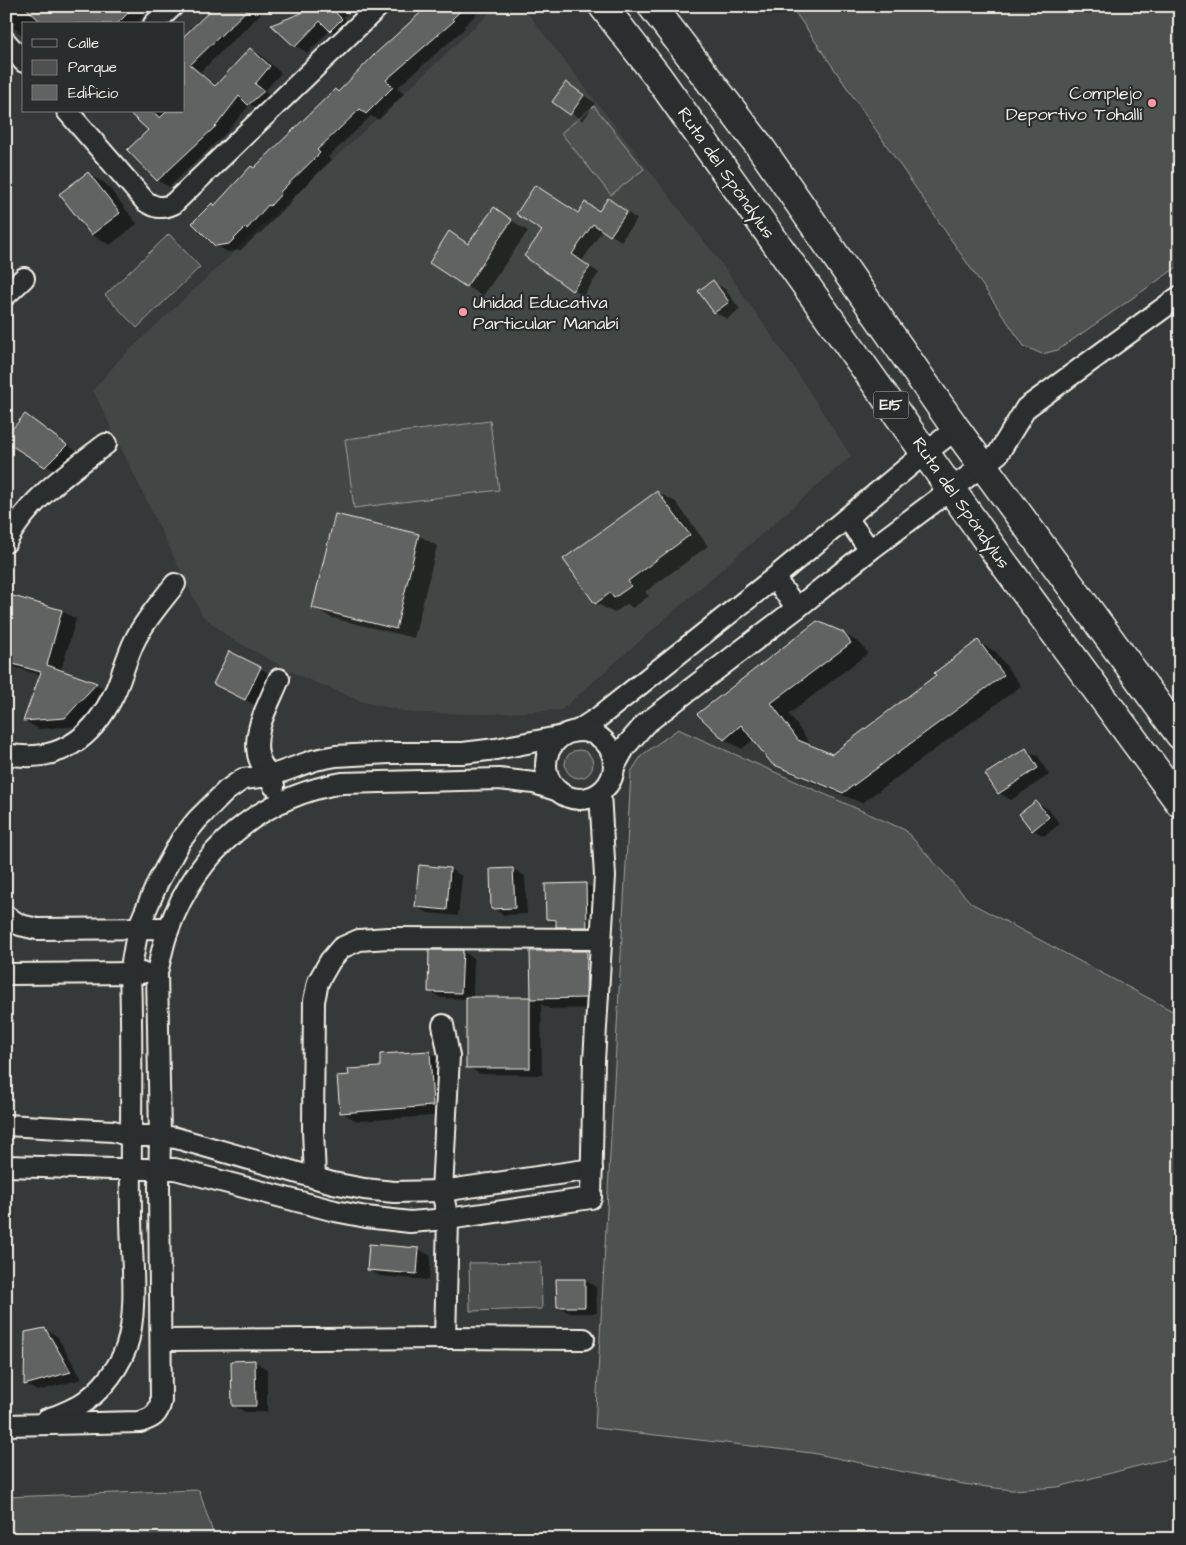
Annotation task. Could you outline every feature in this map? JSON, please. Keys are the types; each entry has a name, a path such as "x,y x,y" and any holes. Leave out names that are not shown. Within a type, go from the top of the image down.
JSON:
{"highway":[{"name":"Ruta del Spóndylus","path":"603,6 658,77 1000,558 1180,803"},
{"name":"E15","path":"652,6 758,144 956,429 1180,735"}],"street":[{"path":"156,22 172,6"},
{"path":"68,112 145,201 151,205 164,208 173,204 379,6"},
{"path":"6,42 22,60"},
{"path":"6,296 24,278"},
{"path":"614,765 625,747 645,724 798,608 870,550 998,454 1026,408 1180,296"},
{"path":"33,1424 70,1411 92,1396 103,1385 125,1349 132,1325 130,973 138,928 158,882 181,840 197,820 226,791 243,779 270,776 315,760 336,756 389,753 463,753 496,749 558,737 568,732 579,730 599,718 956,429"},
{"path":"6,542 31,508 54,484 106,444"},
{"path":"847,518 870,550"},
{"path":"774,578 798,608"},
{"path":"6,754 19,757 40,756 64,750 86,736 102,716 114,694 134,641 148,618 175,584"},
{"path":"279,679 257,735 258,756 270,776 279,802"},
{"path":"6,1425 140,1422 153,1418 159,1410 161,1402 162,1340 157,972 168,928 192,881 223,843 256,816 279,802 319,787 342,783 499,779 534,783 556,790 565,796 577,800 589,798 600,794 608,786 614,765 613,754 608,744 595,734 579,730"},
{"path":"556,790 549,780 545,769 550,746 558,737"},
{"path":"389,753 392,782"},
{"path":"6,1166 175,1169 335,1211 410,1222 448,1219 591,1198 594,1061 605,876 600,794"},
{"path":"6,916 20,925 38,929 168,928"},
{"path":"304,1203 312,1177 314,1001 318,982 330,961 341,948 359,940 388,938 601,939"},
{"path":"6,974 157,972"},
{"path":"443,1025 448,1056 442,1191 448,1219 445,1338"},
{"path":"6,1125 113,1131 131,1136 176,1138 312,1177 364,1189 394,1192 442,1191 592,1169"},
{"path":"131,1251 160,1251"},
{"path":"162,1340 445,1338 584,1340"}],"shaded area":[{"name":"Unidad Educativa Particular Manabí","path":"497,6 522,6 721,263 794,368 851,456 561,710 487,714 413,713 363,702 298,675 230,638 202,615 93,390 118,361"}],"green space":[{"path":"791,6 1180,6 1180,265 1058,350 1042,354 1024,346"},
{"path":"594,106 644,169 611,195 561,133"},
{"path":"169,234 200,267 137,328 105,295"},
{"path":"490,421 499,490 354,508 345,439"},
{"path":"678,729 905,830 971,903 1180,1015 1180,1457 1153,1462 1058,1487 1012,1490 963,1484 812,1453 595,1428 631,772 642,755"},
{"path":"579,750 589,754 593,764 589,774 579,778 569,774 565,764 569,754"},
{"path":"541,1262 542,1309 470,1311 469,1263"},
{"path":"199,1490 215,1539 6,1539 6,1497"}],"building":[{"path":"24,6 135,6 119,22 41,22"},
{"path":"215,6 251,6 190,65 215,86 250,48 270,66 255,84 264,91 248,105 239,96 216,126 157,181 127,150 148,130 128,112 153,112 160,118 166,112 185,112 185,35"},
{"path":"305,6 334,6 332,9 342,19 330,31 320,21 295,47 271,25 309,10"},
{"path":"428,6 466,6 452,19 454,21 386,80 393,87 366,114 360,109 317,150 320,153 280,192 281,194 270,206 268,205 247,229 246,227 229,244 215,246 192,223 212,203 214,206 251,166 254,168 335,89 338,92 375,54"},
{"path":"566,82 584,95 570,115 552,102"},
{"path":"88,172 120,213 91,235 59,194"},
{"path":"535,185 578,213 585,202 599,211 608,198 627,212 610,236 593,224 572,254 590,267 572,291 524,256 542,231 516,214"},
{"path":"494,207 512,220 466,287 429,263 449,231 468,244"},
{"path":"713,280 729,302 714,313 698,291"},
{"path":"25,414 67,445 45,467 6,442 6,436"},
{"path":"657,491 690,535 628,581 631,586 614,598 610,593 595,604 563,559"},
{"path":"335,514 419,534 396,629 312,608"},
{"path":"6,594 62,610 47,665 97,683 65,718 23,721 41,672 6,662"},
{"path":"817,621 843,632 851,643 771,703 798,740 832,754 936,675 934,673 978,640 1004,675 843,793 772,764 741,725 724,740 697,714"},
{"path":"229,651 261,667 245,700 213,684"},
{"path":"1026,748 1038,768 998,794 985,774"},
{"path":"1036,801 1049,817 1032,831 1019,814"},
{"path":"419,865 450,868 447,910 415,907"},
{"path":"513,868 515,908 491,909 490,869"},
{"path":"586,883 587,927 556,927 556,920 546,919 545,884"},
{"path":"429,950 463,950 461,993 428,992"},
{"path":"530,951 587,951 586,998 531,999"},
{"path":"466,997 530,997 530,1068 466,1068"},
{"path":"430,1051 433,1106 340,1113 337,1076 349,1075 348,1069 380,1067 380,1054"},
{"path":"369,1244 419,1248 417,1274 367,1270"},
{"path":"556,1279 585,1279 585,1307 557,1307"},
{"path":"45,1328 71,1372 24,1385 25,1332"},
{"path":"255,1360 256,1406 232,1406 231,1361"}],"place":[{"name":"Complejo Deportivo Tohallí","path":"1152,103"},
{"name":"Unidad Educativa Particular Manabí","path":"463,312"}]}
